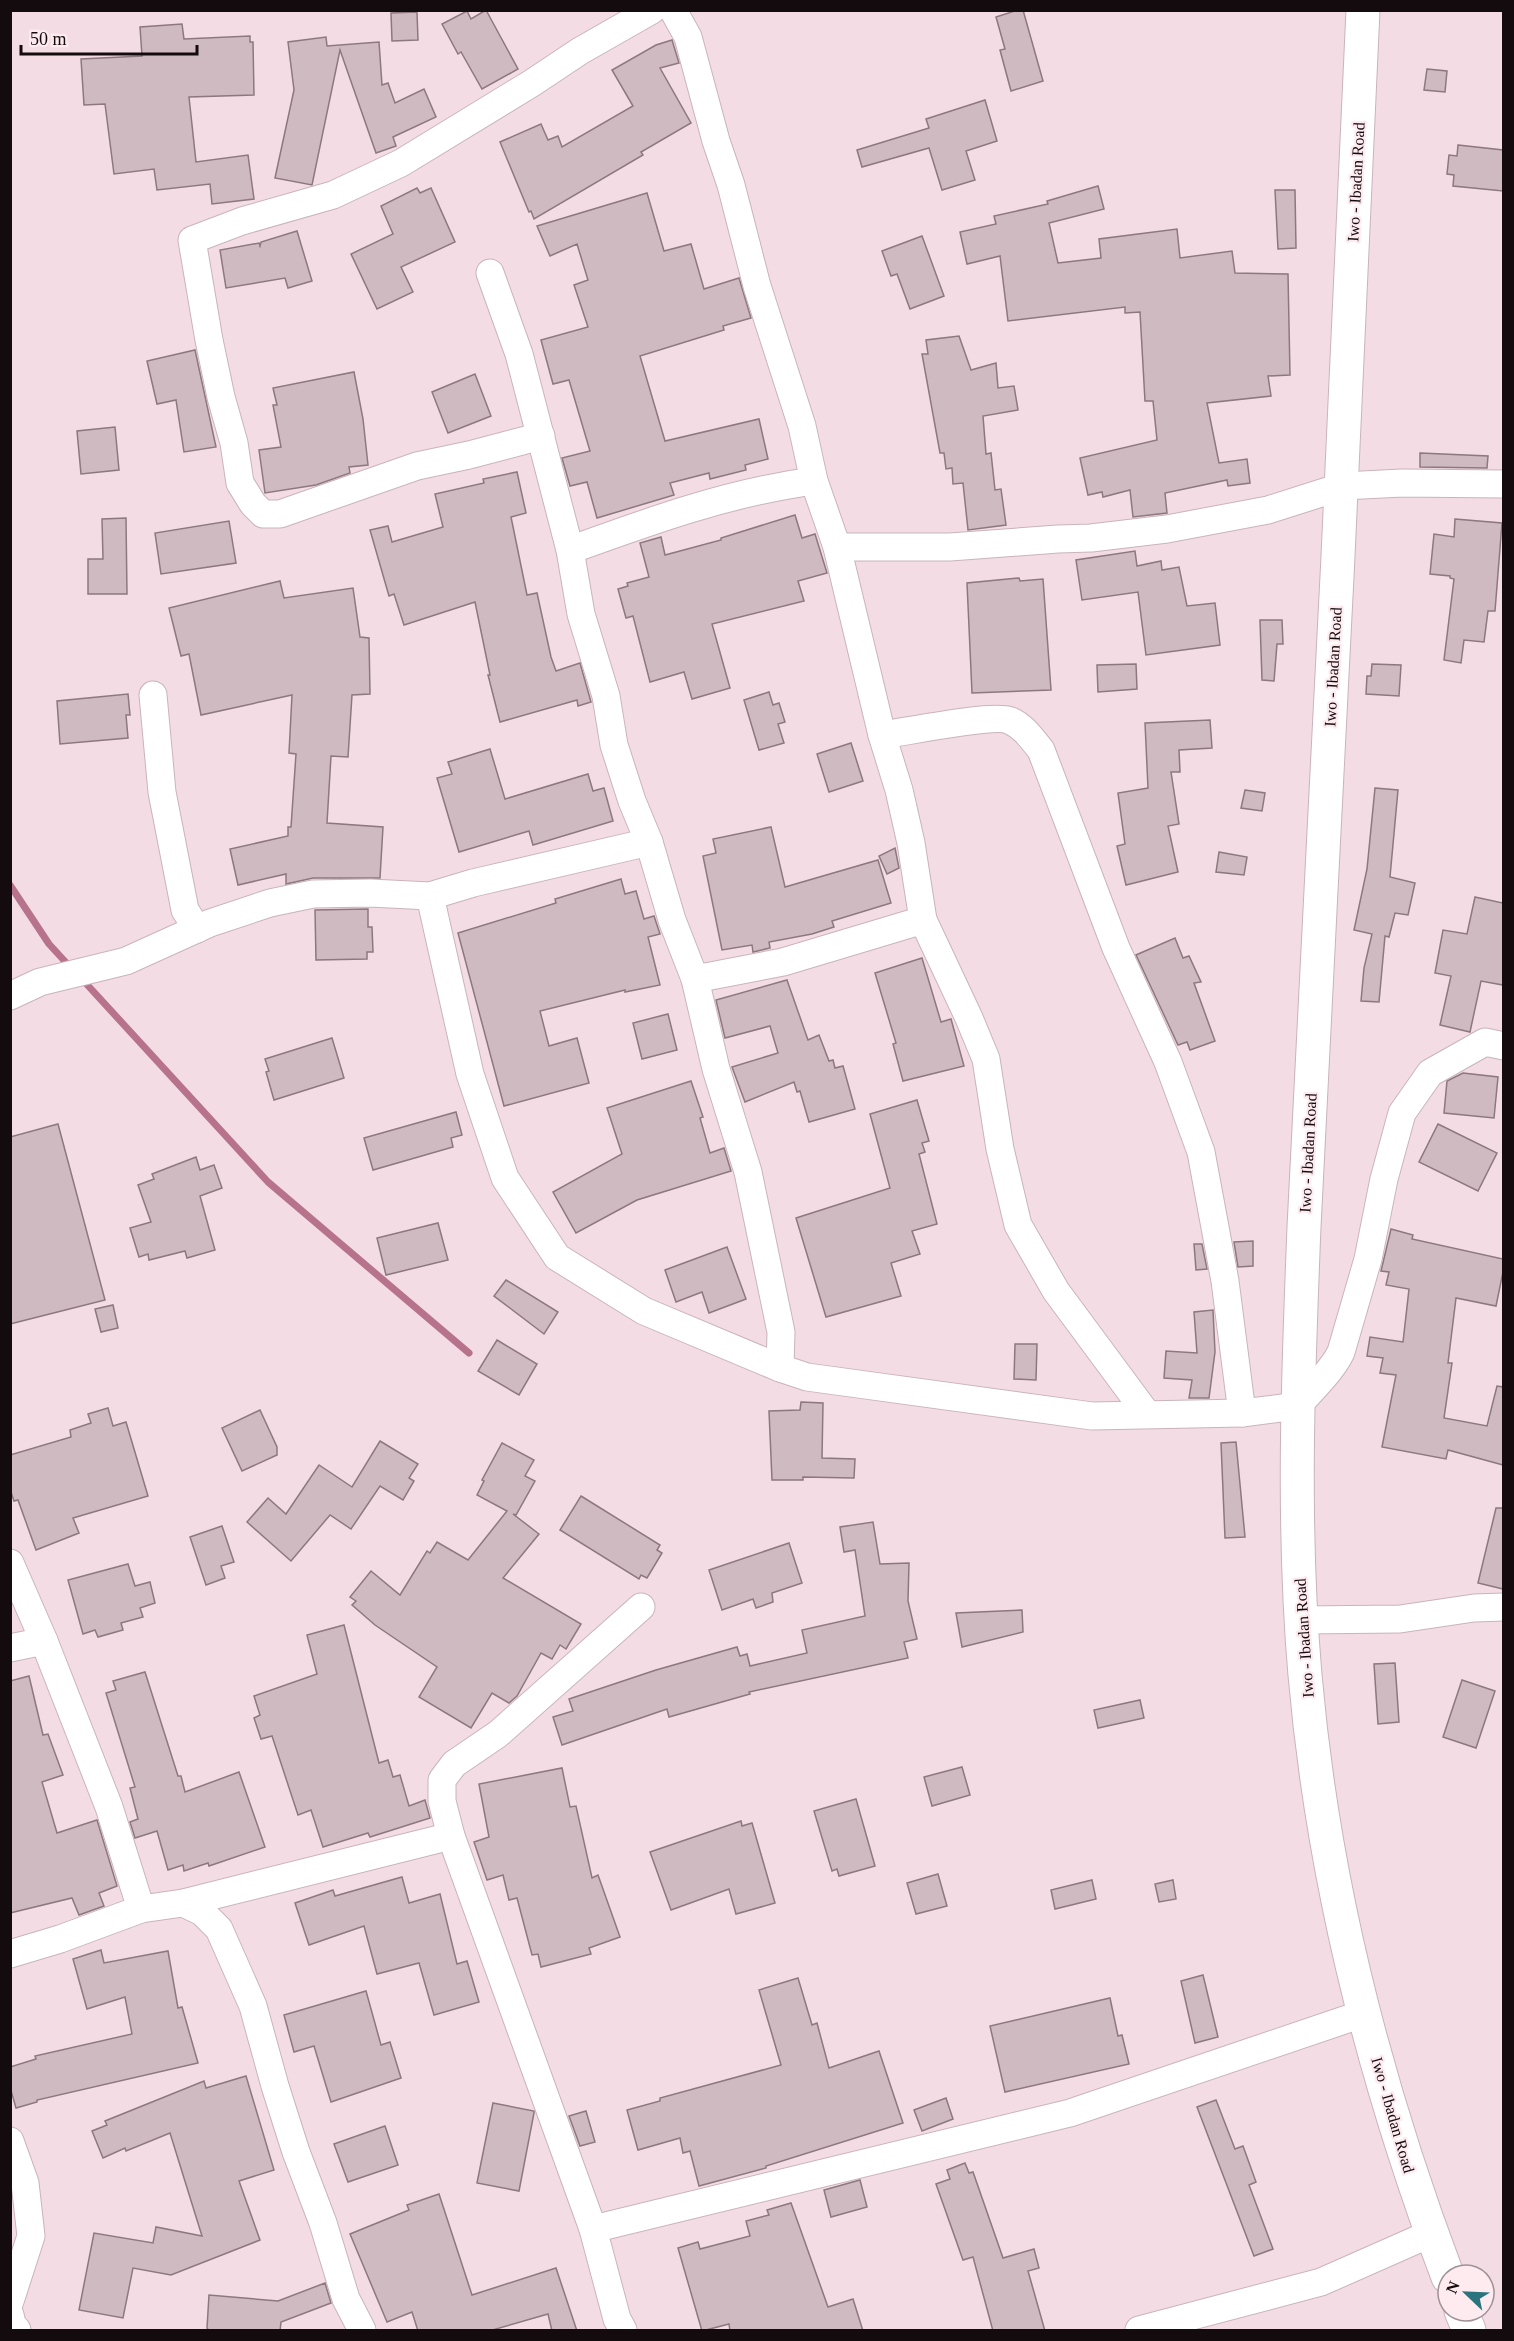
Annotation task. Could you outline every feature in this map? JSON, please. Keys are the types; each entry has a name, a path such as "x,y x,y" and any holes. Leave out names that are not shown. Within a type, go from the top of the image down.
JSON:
{"main road":[{"name":"Iwo - Ibadan Road","path":"1363,10 1343,486 1316,972 1298,1406 1297,1465 1301,1620 1305,1678 1332,1875 1381,2082 1410,2175 1443,2263"}],"street":[{"path":"541,436 417,466 280,514 263,514 253,504 240,483 234,443 209,340 192,240 242,221 333,195 401,163 532,84 580,51 652,10"},
{"path":"672,10 688,37 716,141 731,185 757,286 802,426 814,481 837,547 882,735 899,790 911,843 923,920 986,1059 1000,1149 1018,1225 1056,1291 1147,1414"},
{"path":"490,273 519,354 541,436 570,550 581,614 606,696 614,745 632,801 649,842 672,920 695,979 716,1069 748,1172 781,1332 780,1368"},
{"path":"570,550 650,521 748,492 814,481"},
{"path":"837,547 950,547 1091,538 1167,529 1268,510 1343,486 1402,483 1503,484"},
{"path":"153,695 162,792 185,910 197,929"},
{"path":"882,735 983,720 1009,719 1026,731 1041,750 1116,948 1168,1062 1201,1152 1225,1281 1242,1413"},
{"path":"10,996 40,982 126,961 197,929 270,903 313,894 370,893 430,896 473,883 649,842"},
{"path":"430,896 470,1074 506,1178 558,1257 645,1311 780,1368 807,1377 1092,1416 1242,1413 1298,1406 1335,1365 1341,1352 1368,1260 1384,1179 1402,1113 1430,1073 1485,1042 1503,1046"},
{"path":"695,979 783,962 923,920"},
{"path":"10,1563 44,1641 109,1808 141,1909"},
{"path":"623,2331 617,2319 593,2229 451,1836 442,1801 442,1780 454,1764 498,1734 641,1607"},
{"path":"1301,1620 1400,1619 1474,1608 1503,1607"},
{"path":"10,1648 44,1641"},
{"path":"10,1954 60,1939 141,1909 183,1903 451,1836"},
{"path":"183,1903 202,1912 219,1929 252,2006 296,2152 324,2223 346,2300 362,2331"},
{"path":"593,2229 1070,2113 1365,2013"},
{"path":"10,2141 25,2182 31,2236 10,2301"},
{"path":"1139,2331 1321,2282 1432,2233"},
{"path":"10,2315 17,2331"}],"building":[{"path":"486,10 518,69 482,89 461,52 458,54 442,24 467,11 471,19"},
{"path":"1023,10 1043,81 1011,91 1000,50 1005,49 996,17"},
{"path":"417,12 418,40 392,41 391,13"},
{"path":"182,24 184,39 250,36 250,42 253,42 254,95 189,97 196,162 248,155 254,199 212,204 210,184 157,190 154,169 114,174 105,104 84,105 81,59 142,56 140,27"},
{"path":"326,37 327,46 379,42 382,85 388,83 395,103 424,89 436,117 393,137 396,146 376,153 340,50 312,185 275,178 294,90 288,42"},
{"path":"672,40 679,63 660,68 691,123 641,152 643,155 534,219 500,142 541,124 548,140 558,136 562,147 633,106 612,70 656,45"},
{"path":"1427,69 1447,71 1445,92 1424,90"},
{"path":"985,100 997,141 966,151 975,180 942,190 929,148 862,167 857,150 929,128 926,119"},
{"path":"1458,145 1503,150 1503,191 1453,186 1454,175 1447,174 1449,155 1457,156"},
{"path":"1098,186 1104,209 1049,223 1058,263 1101,258 1099,239 1177,229 1180,258 1232,251 1235,273 1288,274 1290,375 1268,376 1271,396 1207,403 1219,463 1247,459 1250,483 1228,486 1227,480 1165,493 1167,513 1133,517 1130,490 1103,497 1102,492 1088,495 1080,458 1157,440 1153,401 1145,401 1140,312 1125,313 1125,307 1008,321 1000,256 967,264 960,232 996,224 994,216 1048,204 1047,201"},
{"path":"417,188 420,193 431,188 455,242 401,267 413,292 377,309 351,254 393,234 381,206"},
{"path":"1275,190 1295,190 1296,248 1278,249"},
{"path":"647,193 664,251 691,244 704,289 739,278 751,318 723,326 724,330 640,356 665,441 759,419 768,459 745,465 746,470 710,479 709,473 670,483 674,495 597,518 587,482 570,486 562,458 590,451 569,380 553,384 541,340 588,327 574,285 588,280 577,244 550,256 537,226"},
{"path":"297,231 312,281 288,288 285,278 226,288 220,250 259,243 260,246 261,242"},
{"path":"922,236 944,296 910,309 897,274 891,276 882,251"},
{"path":"959,336 971,370 996,363 998,388 1014,386 1018,410 983,416 986,454 991,453 995,490 1001,489 1006,525 968,530 963,483 953,484 952,468 946,469 944,453 940,453 922,354 928,354 926,340"},
{"path":"195,350 216,447 184,452 176,400 157,404 147,361"},
{"path":"354,372 363,419 368,465 349,467 350,473 316,485 265,493 259,450 281,447 273,405 277,405 273,388"},
{"path":"475,374 491,416 448,433 432,392"},
{"path":"115,427 119,470 81,474 77,431"},
{"path":"1420,453 1488,456 1487,468 1420,467"},
{"path":"517,472 526,513 511,517 527,595 537,593 556,671 580,663 591,702 578,706 577,700 500,722 488,675 490,675 475,602 404,625 394,594 389,596 370,530 388,526 392,542 443,527 435,494 484,483 483,479"},
{"path":"795,515 802,538 815,534 827,573 798,581 804,601 712,624 730,688 692,699 684,672 650,682 633,616 626,618 618,589 628,586 627,583 649,577 640,543 661,537 665,555 721,540 721,538"},
{"path":"126,518 127,594 88,594 88,559 103,559 102,519"},
{"path":"1455,519 1502,523 1495,611 1488,611 1484,642 1464,640 1461,663 1444,660 1454,579 1450,576 1430,574 1434,534 1454,537"},
{"path":"229,521 236,563 161,574 155,533"},
{"path":"1135,551 1137,566 1161,561 1162,570 1179,567 1187,606 1215,603 1220,645 1146,655 1138,592 1082,600 1076,560"},
{"path":"1019,578 1020,581 1043,579 1051,690 972,693 967,583"},
{"path":"280,581 284,598 353,588 360,637 369,638 370,694 352,695 348,757 331,756 327,823 383,827 380,878 313,878 286,884 286,874 238,885 230,849 288,836 288,827 291,827 296,754 289,753 292,695 201,715 189,654 181,656 169,608"},
{"path":"1260,620 1282,620 1283,644 1277,644 1274,681 1262,680"},
{"path":"1136,664 1137,689 1098,692 1097,665"},
{"path":"1372,664 1401,665 1399,696 1366,694 1367,676 1371,676"},
{"path":"769,692 773,705 779,703 785,722 778,724 784,743 759,750 744,700"},
{"path":"128,694 130,715 126,715 128,738 60,744 57,701"},
{"path":"1210,720 1212,748 1179,750 1180,772 1171,772 1179,824 1168,826 1178,872 1126,885 1117,846 1125,844 1118,793 1148,788 1145,723"},
{"path":"851,743 863,781 829,792 817,754"},
{"path":"490,749 505,799 588,774 593,791 604,788 613,821 533,845 529,831 459,852 437,778 452,774 448,762"},
{"path":"1375,788 1398,790 1390,877 1415,883 1408,915 1395,913 1389,937 1385,936 1379,1002 1361,1001 1364,968 1372,934 1354,930 1367,869"},
{"path":"1245,790 1265,793 1262,811 1241,808"},
{"path":"771,827 785,887 878,860 891,903 832,921 834,927 812,934 769,942 770,948 753,952 752,945 722,950 703,856 716,853 713,839"},
{"path":"895,848 899,868 887,874 879,856"},
{"path":"1219,852 1247,857 1244,875 1216,872"},
{"path":"621,879 625,894 636,891 644,919 654,916 660,934 648,937 660,985 625,992 625,990 540,1011 549,1046 577,1038 589,1083 504,1106 458,933 556,903 555,899"},
{"path":"1475,897 1503,903 1503,985 1481,981 1470,1032 1440,1025 1451,976 1435,973 1443,930 1467,934"},
{"path":"368,909 368,927 372,927 373,952 367,952 367,959 316,960 315,910"},
{"path":"1175,938 1183,958 1189,956 1201,982 1194,983 1215,1041 1190,1050 1187,1042 1178,1045 1136,955"},
{"path":"922,958 941,1022 951,1019 964,1066 903,1081 893,1044 896,1043 875,973"},
{"path":"787,980 808,1040 819,1035 829,1061 833,1060 835,1068 843,1066 855,1109 809,1122 800,1091 797,1092 794,1082 745,1102 732,1067 778,1053 770,1026 725,1038 716,1000"},
{"path":"668,1014 677,1050 642,1059 633,1023"},
{"path":"332,1038 344,1078 274,1100 266,1072 269,1071 265,1059"},
{"path":"1463,1073 1498,1077 1494,1118 1444,1113 1447,1081"},
{"path":"691,1081 703,1117 700,1118 710,1153 724,1148 731,1171 637,1200 576,1233 553,1192 622,1154 607,1108"},
{"path":"917,1100 929,1141 922,1143 925,1152 919,1154 937,1224 912,1231 920,1254 891,1263 901,1296 826,1317 796,1218 890,1188 870,1114"},
{"path":"456,1112 462,1135 451,1138 453,1147 373,1170 364,1138"},
{"path":"58,1124 105,1300 10,1324 10,1137"},
{"path":"1438,1124 1497,1153 1478,1191 1419,1162"},
{"path":"196,1157 200,1170 214,1165 222,1188 200,1196 215,1250 187,1258 185,1251 149,1260 148,1254 139,1257 130,1228 151,1222 138,1185 154,1179 152,1174"},
{"path":"438,1223 448,1260 386,1275 377,1238"},
{"path":"1391,1229 1413,1235 1412,1239 1503,1259 1503,1272 1496,1306 1456,1298 1448,1363 1452,1363 1444,1418 1487,1426 1497,1386 1503,1387 1503,1465 1448,1450 1446,1459 1382,1447 1396,1375 1380,1373 1383,1358 1367,1356 1370,1337 1403,1342 1409,1289 1386,1285 1389,1272 1381,1271"},
{"path":"1253,1241 1253,1266 1238,1267 1234,1242"},
{"path":"1194,1244 1202,1244 1207,1269 1196,1270"},
{"path":"727,1247 746,1299 709,1313 702,1292 676,1302 665,1270"},
{"path":"506,1280 558,1312 544,1334 494,1296"},
{"path":"113,1305 118,1328 101,1332 95,1309"},
{"path":"1213,1310 1215,1352 1209,1398 1189,1398 1192,1380 1164,1378 1166,1351 1197,1353 1194,1312"},
{"path":"497,1340 537,1364 519,1395 478,1371"},
{"path":"1015,1344 1037,1344 1036,1380 1014,1379"},
{"path":"801,1402 823,1403 822,1458 855,1459 854,1478 803,1477 803,1480 772,1480 769,1411 800,1410"},
{"path":"108,1408 113,1426 126,1422 148,1496 73,1518 79,1533 36,1550 18,1500 14,1501 10,1489 10,1455 71,1437 70,1430 91,1423 88,1414"},
{"path":"260,1410 277,1447 277,1455 242,1471 222,1428"},
{"path":"380,1441 418,1464 409,1478 414,1481 403,1500 380,1486 351,1529 330,1515 291,1561 247,1522 268,1498 286,1514 319,1465 352,1487"},
{"path":"1236,1442 1245,1537 1225,1538 1221,1443"},
{"path":"502,1443 534,1460 525,1476 535,1481 516,1515 513,1514 539,1534 503,1578 581,1624 566,1649 560,1645 552,1659 541,1653 517,1696 509,1703 492,1693 471,1728 419,1697 437,1667 375,1625 352,1605 356,1601 350,1597 371,1571 400,1595 427,1551 430,1553 437,1542 468,1560 507,1511 477,1495 484,1481 482,1480"},
{"path":"581,1496 660,1545 657,1550 662,1553 647,1578 641,1575 639,1579 560,1530"},
{"path":"1496,1508 1503,1508 1503,1589 1478,1583"},
{"path":"873,1522 880,1564 909,1563 908,1601 917,1639 904,1642 908,1658 749,1692 750,1694 669,1717 667,1709 562,1745 553,1717 573,1711 569,1699 656,1670 737,1647 740,1656 747,1654 750,1666 807,1653 802,1630 865,1616 855,1550 844,1552 840,1527"},
{"path":"222,1526 234,1562 221,1566 225,1578 206,1585 190,1537"},
{"path":"789,1543 802,1583 772,1593 773,1602 756,1608 753,1599 722,1610 709,1570"},
{"path":"128,1564 135,1586 150,1582 155,1603 140,1608 143,1617 121,1623 123,1630 98,1637 95,1630 83,1634 68,1580"},
{"path":"1022,1610 1023,1632 962,1647 956,1613"},
{"path":"344,1625 379,1763 388,1760 393,1777 400,1775 409,1806 425,1800 430,1818 370,1837 368,1833 323,1847 311,1810 298,1815 272,1736 261,1739 254,1718 260,1715 254,1696 317,1674 307,1635"},
{"path":"1395,1663 1399,1722 1378,1724 1374,1664"},
{"path":"145,1672 185,1792 239,1772 265,1847 209,1866 208,1863 184,1871 183,1865 168,1870 157,1831 135,1838 130,1822 138,1819 130,1788 135,1787 106,1693 116,1690 113,1681"},
{"path":"29,1676 43,1735 48,1734 63,1775 42,1782 57,1833 97,1820 117,1886 99,1893 104,1906 79,1915 72,1898 10,1913 10,1681"},
{"path":"1462,1680 1495,1691 1476,1748 1443,1737"},
{"path":"1140,1700 1144,1718 1098,1728 1094,1710"},
{"path":"962,1767 970,1795 932,1806 924,1777"},
{"path":"562,1768 570,1807 576,1806 592,1878 598,1875 620,1937 589,1948 591,1954 541,1967 538,1954 532,1955 517,1898 509,1900 503,1875 487,1880 474,1842 489,1837 479,1784"},
{"path":"856,1799 875,1866 839,1876 837,1869 832,1871 814,1811"},
{"path":"741,1821 742,1826 752,1823 775,1903 736,1914 729,1889 671,1910 650,1852"},
{"path":"938,1874 947,1906 916,1914 907,1883"},
{"path":"402,1877 409,1903 440,1894 457,1964 467,1961 479,2002 434,2015 419,1963 377,1974 364,1926 309,1945 295,1903 333,1890 335,1896"},
{"path":"1092,1880 1096,1899 1055,1909 1051,1890"},
{"path":"1173,1880 1176,1899 1159,1902 1155,1884"},
{"path":"101,1950 104,1963 168,1951 178,2008 182,2007 198,2063 37,2100 37,2102 16,2108 10,2087 10,2067 36,2059 35,2056 132,2034 125,1997 87,2009 73,1959"},
{"path":"1203,1975 1218,2037 1195,2043 1181,1981"},
{"path":"798,1978 812,2025 817,2023 829,2068 879,2051 903,2123 766,2166 766,2168 699,2186 690,2151 683,2153 680,2138 638,2150 627,2110 660,2101 660,2098 781,2065 759,1990"},
{"path":"366,1991 381,2045 390,2042 401,2078 331,2102 314,2046 294,2052 284,2015"},
{"path":"1110,1998 1118,2036 1122,2035 1129,2064 1005,2092 990,2026"},
{"path":"246,2076 274,2170 239,2181 260,2240 171,2275 133,2268 123,2318 79,2310 94,2233 153,2243 156,2227 202,2236 170,2133 103,2158 92,2131 107,2125 105,2121 204,2081 206,2088"},
{"path":"946,2098 953,2119 922,2131 914,2110"},
{"path":"1216,2100 1235,2149 1243,2146 1256,2182 1249,2185 1273,2249 1254,2256 1197,2107"},
{"path":"493,2103 534,2111 519,2191 477,2183"},
{"path":"586,2111 595,2142 580,2146 569,2116"},
{"path":"385,2126 398,2165 348,2182 334,2144"},
{"path":"965,2163 969,2173 973,2172 1003,2258 1034,2249 1039,2268 1028,2271 1045,2331 993,2331 973,2257 963,2260 936,2184 950,2179 947,2170"},
{"path":"860,2180 867,2207 831,2217 824,2190"},
{"path":"439,2194 472,2295 556,2268 577,2331 552,2331 548,2314 489,2331 418,2331 412,2312 387,2322 350,2234 409,2210 407,2205"},
{"path":"791,2203 828,2307 853,2299 863,2331 730,2331 729,2324 702,2331 678,2248 698,2242 700,2249 750,2236 746,2221 769,2215 767,2210"},
{"path":"325,2283 331,2303 281,2322 280,2331 209,2331 207,2328 209,2295 278,2301"}],"waterway":[{"path":"10,885 49,944 71,968"},
{"path":"81,978 268,1182 469,1353"}]}
